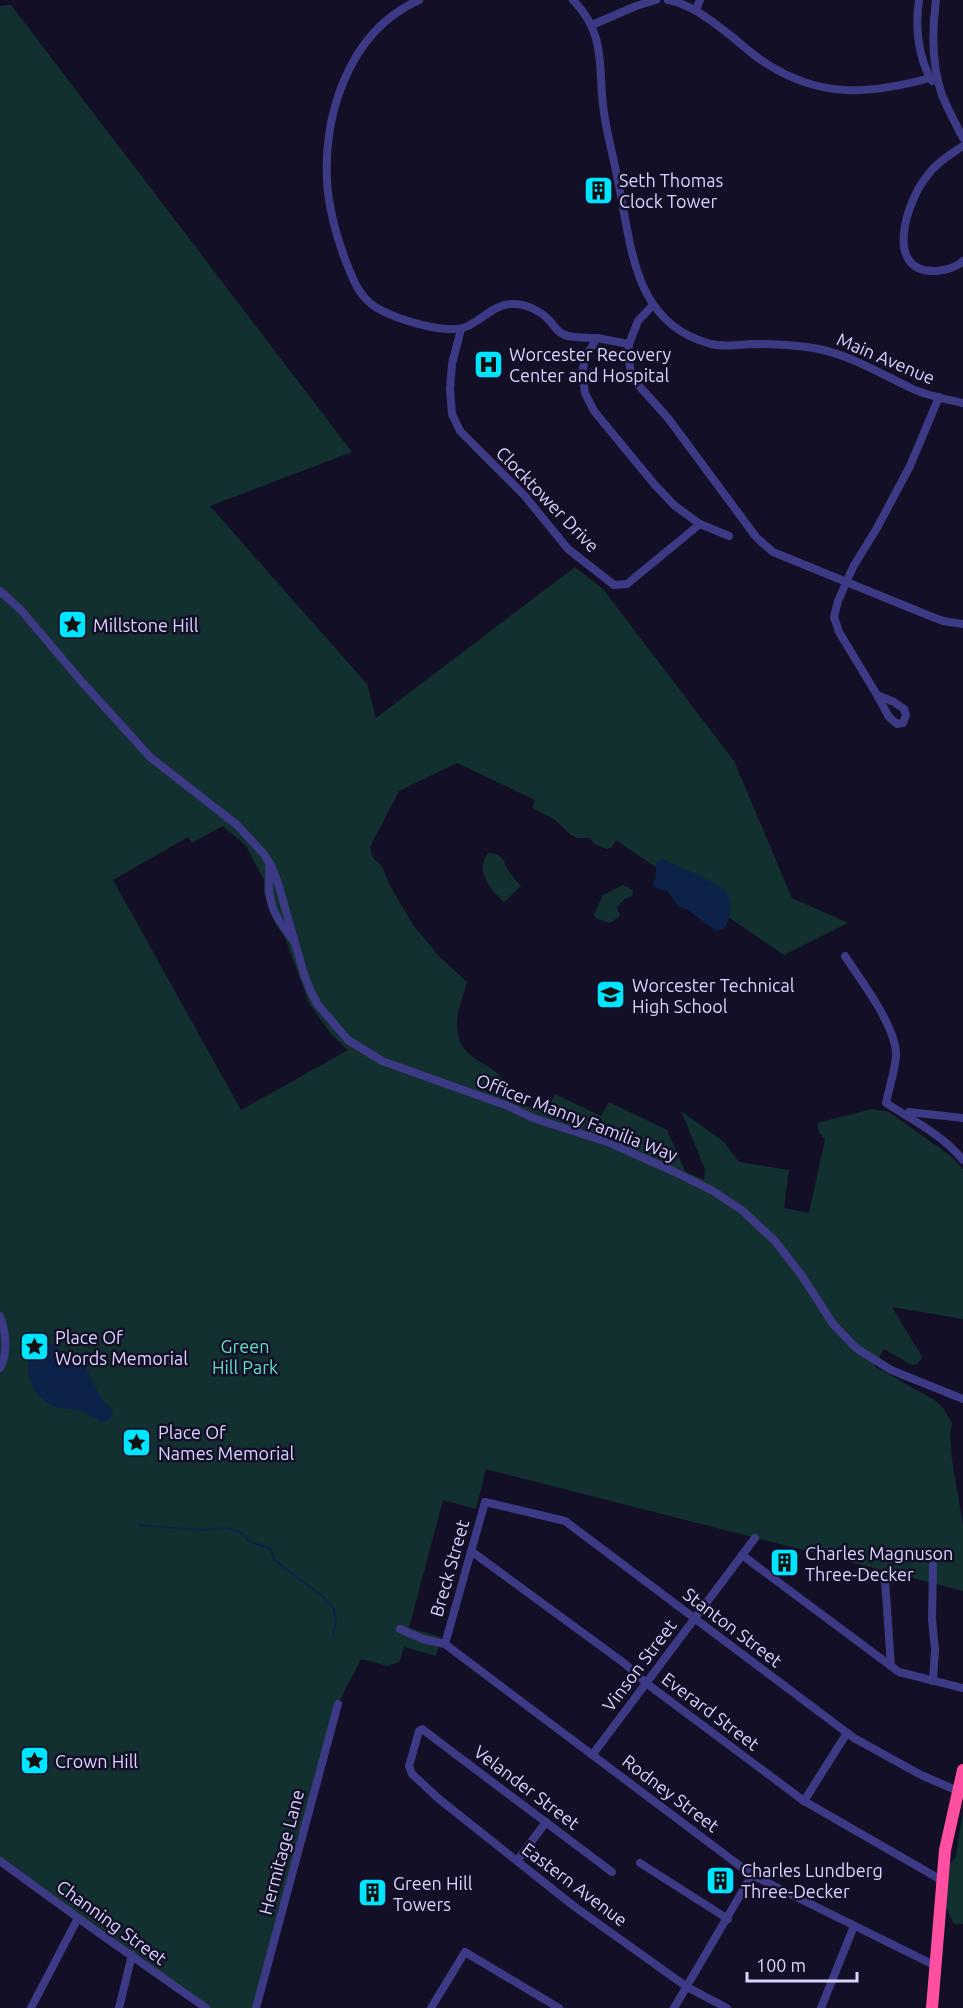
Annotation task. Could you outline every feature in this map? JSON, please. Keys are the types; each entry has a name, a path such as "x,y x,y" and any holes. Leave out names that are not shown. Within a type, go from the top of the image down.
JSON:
{"highway":[{"path":"932,2008 945,1850 963,1770"}],"street":[{"path":"418,0 400,10 374,33 358,53 336,101 328,137 330,209 340,245 363,297 376,308 408,320 439,328 461,329 495,309 511,303 520,304 540,312 561,333 629,344"},
{"path":"573,0 592,25 600,59 604,116 628,232 638,276 653,305 638,321 629,344 631,372 640,387 668,418 756,537 772,552 943,621 963,624"},
{"path":"592,25 656,0"},
{"path":"668,0 696,10 766,63 794,79 811,85 842,91 868,91 910,85 930,78"},
{"path":"696,10 700,0"},
{"path":"919,0 918,36 922,55 930,78 943,96"},
{"path":"936,0 934,16 938,82 963,138"},
{"path":"963,146 941,162 920,185 909,210 903,247 907,257 915,265 925,270 940,271 963,261"},
{"name":"Main Avenue","path":"653,305 678,328 710,344 779,345 825,350 849,358 921,393 963,403"},
{"name":"Clocktower Drive","path":"461,329 452,364 450,389 452,414 456,423 460,431 524,495 568,549 614,585 627,584 700,524"},
{"path":"597,338 584,363 582,381 594,411 634,460 682,512 700,524 729,536"},
{"path":"877,695 835,624 836,608 853,567 910,466 939,398"},
{"name":"Officer Manny Familia Way","path":"0,591 20,609 150,757 237,825 267,859 278,883 308,984 318,1005 342,1034 368,1054 416,1075 610,1143 712,1191 743,1211 775,1241 833,1324 856,1348 891,1370 963,1399"},
{"name":"Officer Manny Familia Way","path":"267,859 270,877 269,893 273,909 278,920 292,938 299,954"},
{"path":"845,956 890,1028 894,1041 896,1057 886,1103 948,1144 963,1160"},
{"path":"907,1116 909,1112 963,1118"},
{"path":"0,1316 4,1328 0,1368"},
{"name":"Breck Street","path":"445,1644 485,1502"},
{"name":"Stanton Street","path":"485,1502 565,1521 848,1733 921,1775 957,1791"},
{"name":"Vinson Street","path":"593,1754 755,1538"},
{"name":"Everard Street","path":"471,1551 804,1801 942,1881"},
{"path":"742,1555 899,1672 963,1688"},
{"path":"933,1565 932,1619 935,1650 933,1681"},
{"path":"885,1580 891,1666"},
{"name":"Rodney Street","path":"400,1629 419,1638 445,1644 752,1875 936,1966"},
{"name":"Hermitage Lane","path":"256,2008 338,1704"},
{"name":"Eastern Avenue","path":"422,1729 419,1731 409,1766 412,1774 439,1799 575,1907 687,1987 727,2008"},
{"name":"Velander Street","path":"422,1729 612,1872"},
{"path":"804,1801 848,1733"},
{"path":"517,1861 546,1821"},
{"name":"Channing Street","path":"0,1861 205,2008"},
{"path":"640,1863 728,1919"},
{"path":"674,2008 752,1875"},
{"path":"31,2008 78,1918"},
{"path":"821,2008 854,1926"},
{"path":"431,2008 465,1952 556,2007"},
{"path":"119,2008 132,1955"}],"green space":[{"name":"Green Hill Park","path":"11,5 352,452 210,506 367,684 376,718 575,567 603,589 734,761 792,898 848,923 784,955 616,840 612,847 607,849 595,844 589,838 577,838 554,819 532,808 535,800 457,763 399,791 370,847 373,858 382,866 390,886 414,926 439,956 467,982 457,1018 459,1038 473,1057 501,1076 506,1086 506,1099 546,1113 555,1094 601,1116 609,1102 667,1130 685,1171 704,1180 705,1169 681,1111 723,1141 739,1162 789,1170 784,1208 809,1213 825,1139 820,1134 817,1123 872,1109 889,1112 951,1156 963,1169 963,1319 892,1307 921,1355 921,1359 917,1364 912,1365 884,1349 874,1366 936,1401 952,1423 950,1435 952,1460 963,1525 963,1591 486,1469 476,1509 443,1500 409,1628 441,1637 436,1656 404,1647 399,1662 387,1666 361,1659 338,1704 256,2008 206,2008 0,1861 0,6","holes":["223,826 246,846 264,880 264,893 276,924 285,938 309,1003 331,1034 348,1050 241,1110 113,880 188,837 192,843"]},
{"path":"489,853 501,857 511,875 521,886 504,902 489,886 483,872 483,865"},
{"path":"623,885 633,890 632,896 617,907 620,916 610,923 597,919 594,915 603,895"},
{"path":"963,1810 963,1924 954,1924 946,1907 948,1868 956,1856"}],"water":[{"path":"661,859 707,879 727,893 730,911 724,929 716,931 688,910 678,906 667,891 653,885 656,863"},
{"path":"50,1343 86,1368 103,1401 113,1410 110,1420 101,1422 81,1411 51,1405 36,1392 30,1381 28,1363 37,1349"}],"waterway":[{"path":"139,1525 197,1530 228,1528 242,1533 249,1541 271,1549 274,1560 321,1595 334,1609 336,1623 333,1636"}],"place":[{"name":"Seth Thomas Clock Tower","path":"598,190"},
{"name":"Worcester Recovery Center and Hospital","path":"488,364"},
{"name":"Millstone Hill","path":"72,625"},
{"name":"Worcester Technical High School","path":"611,995"},
{"name":"Place Of Words Memorial","path":"34,1347"},
{"name":"Place Of Names Memorial","path":"137,1442"},
{"name":"Charles Magnuson Three-Decker","path":"784,1563"},
{"name":"Crown Hill","path":"34,1761"},
{"name":"Charles Lundberg Three-Decker","path":"720,1880"},
{"name":"Green Hill Towers","path":"372,1893"}]}
